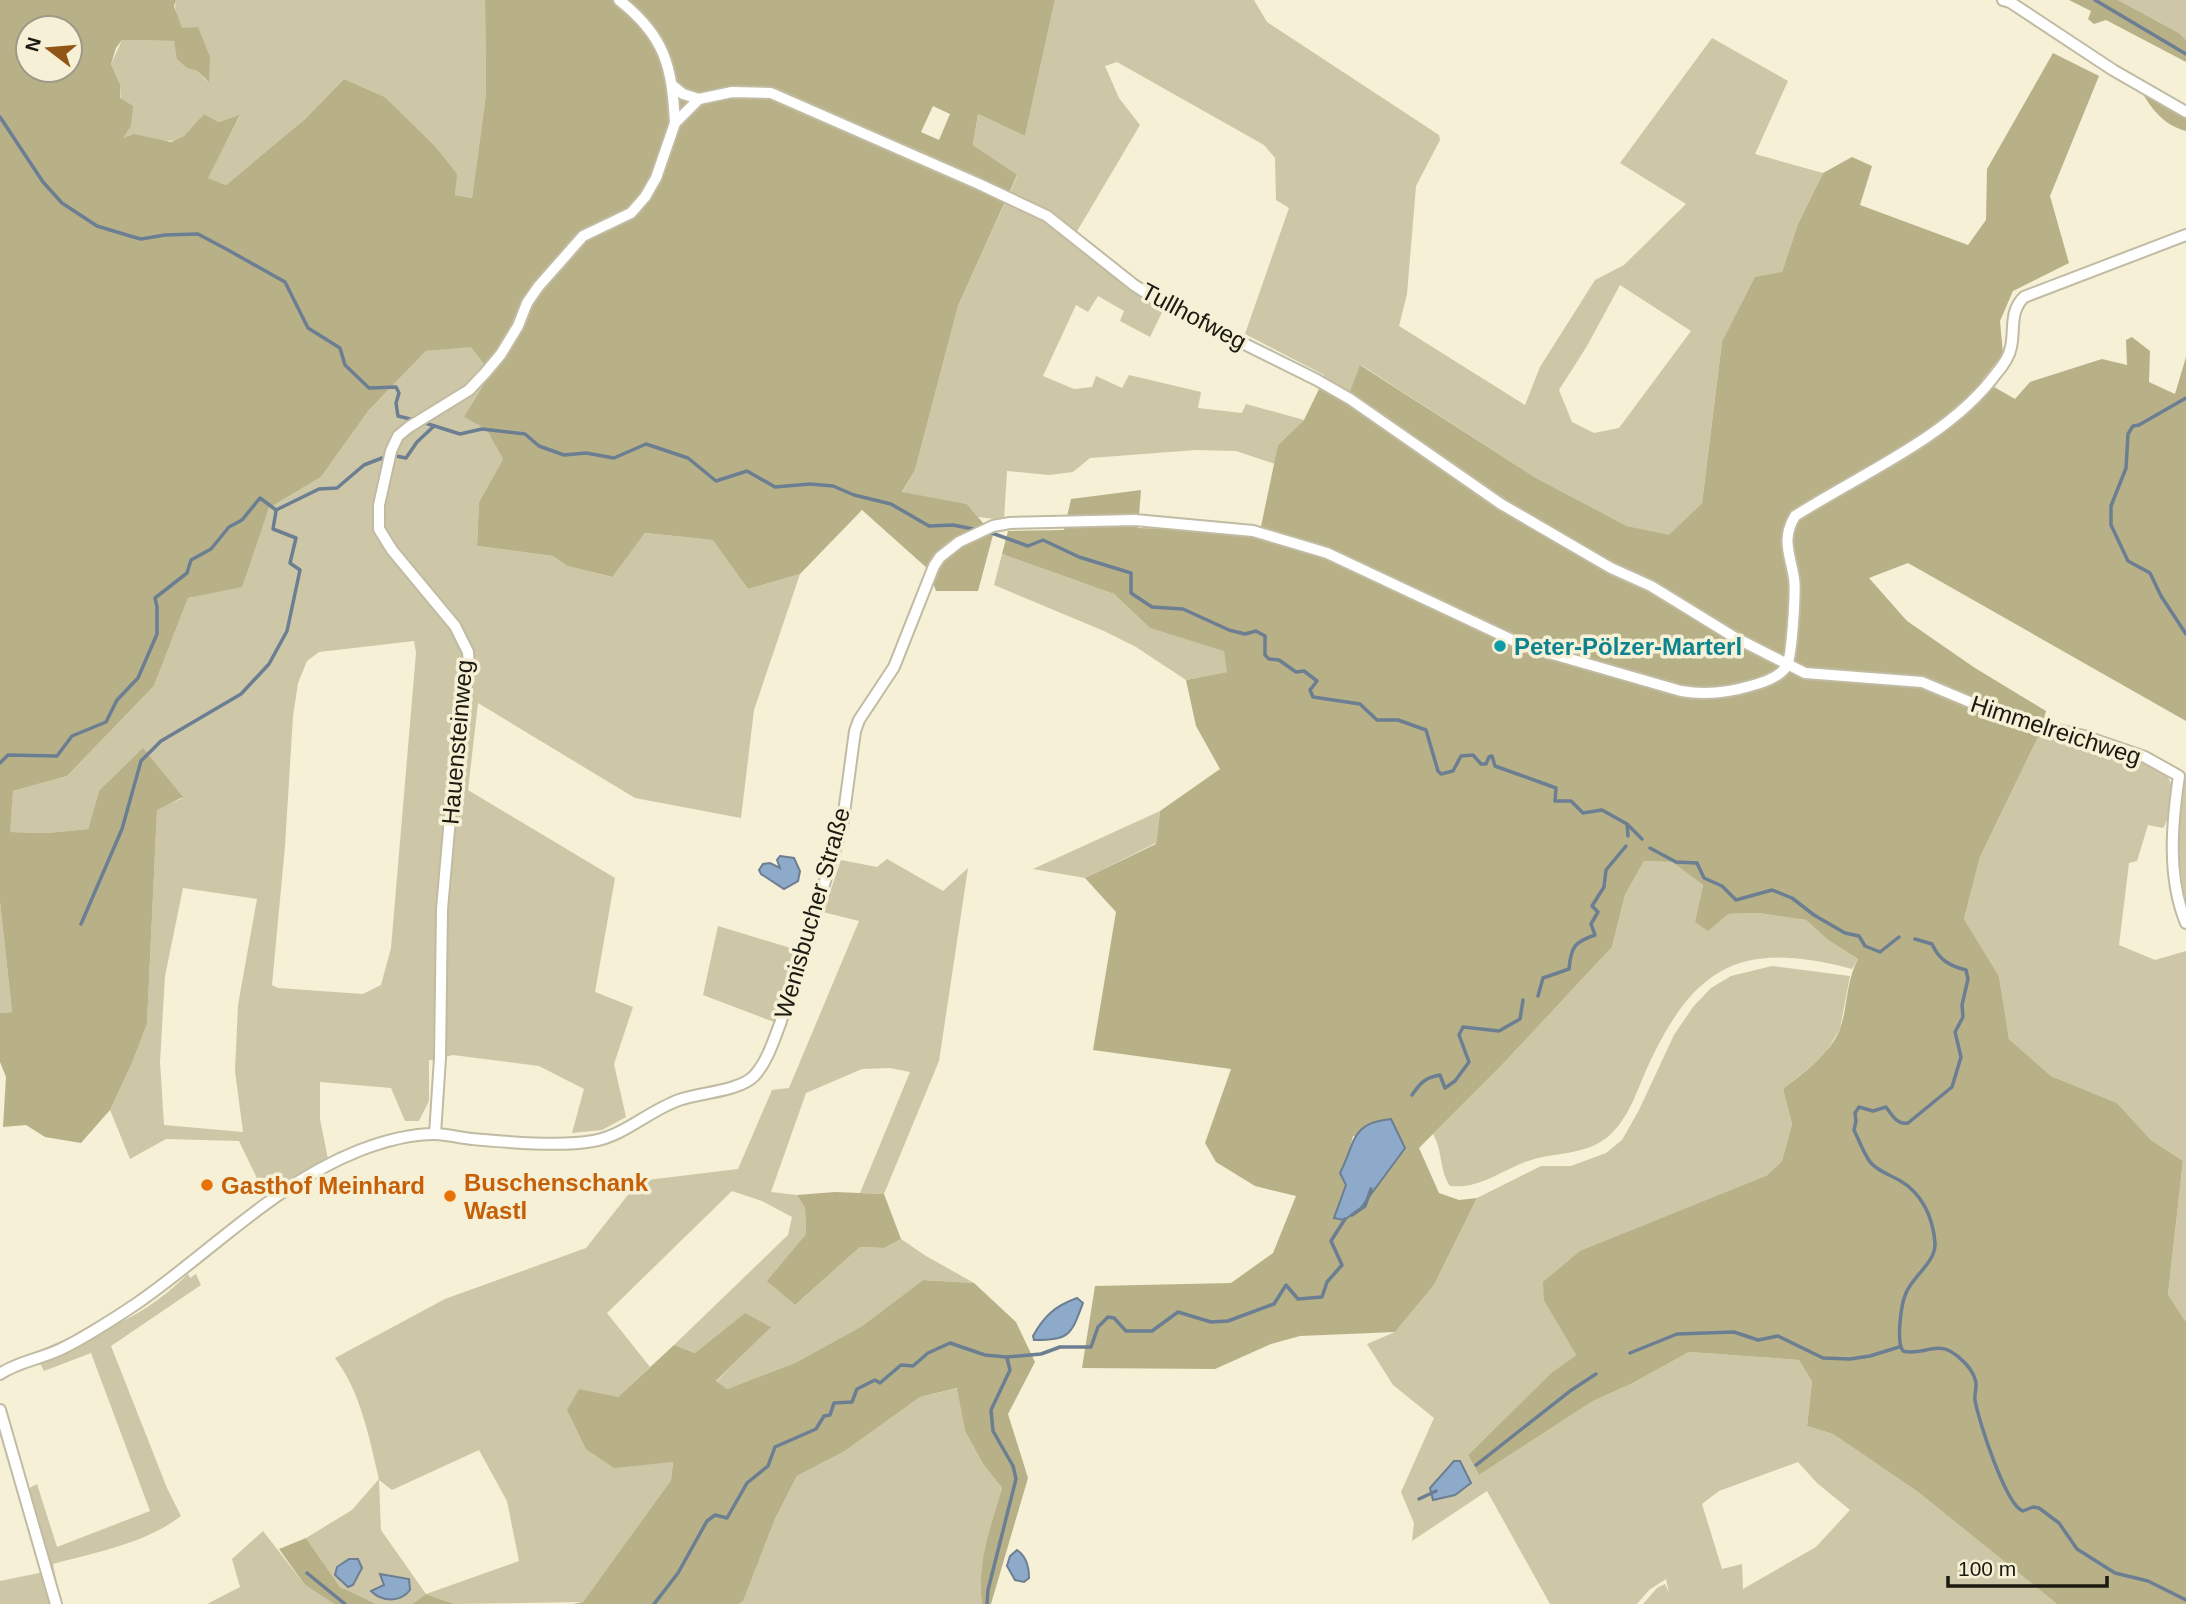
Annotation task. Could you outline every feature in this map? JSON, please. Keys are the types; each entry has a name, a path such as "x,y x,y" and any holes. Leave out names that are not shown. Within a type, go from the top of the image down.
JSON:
{"street":[{"path":"619,0 652,31 665,58 673,86 683,94 699,99"},
{"path":"2003,0 2113,70 2186,111"},
{"name":"Hauensteinweg","path":"435,1133 440,1058 442,909 454,773 469,667 468,652 455,626 384,540 379,529 379,505 391,451 398,436 409,427 469,390 501,354 538,287 583,236 631,213 645,197 656,178 675,123 673,86"},
{"name":"Tullhofweg","path":"699,99 732,92 771,93 1047,216 1134,285 1162,303 1339,392 1501,503 1611,568 1651,586 1734,637 1787,665"},
{"name":"Hauensteinweg","path":"675,123 699,99"},
{"path":"1787,665 1795,581 1786,542 1788,528 1795,516 1913,446 1986,387 2010,352 2013,314 2024,297 2186,235"},
{"name":"Wenisbucher Straße","path":"1,1371 59,1350 136,1304 261,1206 322,1168 355,1152 382,1143 435,1133 471,1139 560,1143 595,1141 607,1138 653,1111 681,1099 741,1084 753,1077 768,1053 780,1024 837,843 843,820 852,743 859,720 894,667 934,566 949,550 993,526 1010,523 1135,520 1269,534 1327,553 1525,646 1700,694 1734,691 1760,683 1774,677 1787,665"},
{"name":"Himmelreichweg","path":"1787,665 1805,673 1922,682 2013,720 2084,736 2145,757 2179,776 2173,812 2173,849 2177,893 2186,923"},
{"path":"0,1410 56,1604"}],"shaded area":[{"path":"0,0 176,0 174,6 182,28 198,27 210,57 209,82 177,59 174,41 122,40 116,48 111,64 120,84 120,98 133,106 131,126 123,138 134,134 171,142 184,136 204,114 219,122 240,115 208,178 226,185 305,119 344,79 385,97 435,146 457,174 455,195 472,198 486,94 485,0 1055,0 1025,136 978,114 973,145 1017,175 958,306 915,470 902,492 967,504 993,535 978,591 936,591 928,569 862,510 800,574 748,589 713,540 645,533 612,577 567,566 553,556 477,546 479,502 503,459 486,429 464,417 491,373 471,347 426,351 369,410 321,477 269,508 242,587 188,598 154,686 67,776 13,791 10,832 47,833 88,829 99,791 143,748 183,797 157,810 147,1024 110,1110 81,1143 45,1137 26,1125 3,1127 6,1077 0,1062 0,1013 12,1012 0,902","holes":["933,106 950,114 939,140 921,132"]},
{"path":"176,0 485,0 486,94 472,198 455,195 456,174 435,146 385,97 344,79 305,119 226,185 207,178 240,116 219,122 204,114 185,135 170,141 140,136 122,139 120,84 111,64 122,40 174,41 187,68 197,71 208,82 181,28 175,7"},
{"path":"1055,0 1254,0 1267,22 1439,135 1440,140 1416,186 1407,294 1399,326 1525,405 1540,367 1595,280 1624,265 1686,204 1620,163 1712,38 1788,81 1755,154 1823,173 1798,224 1782,272 1722,342 1702,503 1669,536 1627,526 1536,478 1361,365 1346,402 1319,389 1324,375 1245,334 1289,208 1276,200 1275,158 1264,145 1117,62 1105,66 1119,98 1140,125 1076,233 1131,279 1167,302 1150,337 1120,321 1124,311 1098,296 1088,312 1076,305 1043,376 1074,389 1092,387 1096,376 1122,388 1129,375 1201,392 1198,408 1242,413 1246,404 1304,420 1278,445 1275,464 1236,451 1196,450 1090,458 1073,472 1049,475 1007,471 1004,520 978,517 967,504 902,493 915,470 958,306 1017,176 973,145 978,114 1025,136","holes":["1620,285 1691,331 1619,428 1594,433 1572,422 1559,390 1587,346"]},
{"path":"2069,0 2118,0 2179,33 2186,40 2186,62 2106,20 2094,24 2088,19 2091,11"},
{"path":"2118,0 2186,0 2186,40 2179,33"},
{"path":"2053,53 2099,76 2050,196 2069,263 2013,291 2000,321 2003,354 1982,380 2015,399 2030,382 2102,359 2127,365 2126,340 2132,337 2150,351 2149,382 2175,394 2186,357 2186,721 1908,563 1869,578 1907,621 1975,668 2046,711 2040,733 1980,857 1964,919 1999,976 2009,1039 2051,1076 2117,1103 2151,1140 2183,1161 2168,1295 2186,1322 2186,1604 2057,1604 1918,1492 1833,1434 1807,1426 1812,1382 1799,1360 1689,1352 1631,1384 1593,1401 1479,1475 1468,1455 1551,1373 1576,1355 1544,1301 1543,1282 1580,1251 1766,1176 1782,1161 1792,1124 1783,1089 1823,1055 1840,1029 1851,976 1858,959 1828,940 1806,920 1758,913 1728,914 1708,931 1695,922 1703,885 1672,862 1644,861 1625,895 1612,947 1502,1065 1419,1148 1439,1193 1459,1200 1477,1198 1434,1285 1395,1332 1300,1336 1271,1344 1215,1369 1082,1368 1095,1286 1231,1283 1273,1253 1296,1196 1255,1186 1216,1162 1205,1143 1231,1069 1093,1050 1116,912 1085,878 1156,844 1160,811 1220,769 1196,726 1186,680 1227,672 1224,651 1150,628 1114,594 1002,554 1008,531 1064,530 1071,499 1141,490 1138,528 1207,530 1259,536 1278,445 1304,420 1319,389 1346,402 1360,365 1536,478 1627,526 1669,535 1702,503 1722,342 1755,277 1782,272 1798,224 1823,173 1852,157 1872,166 1860,205 1968,245 1986,220 1987,169","holes":["1353,1136 1400,1155 1360,1209 1335,1218 1346,1185 1340,1173 1348,1157"]},
{"path":"2133,75 2186,108 2186,131 2160,117"},
{"path":"471,346 492,373 486,429 503,459 479,502 477,546 553,556 567,566 611,577 645,533 714,540 748,589 800,574 754,710 741,818 635,798 478,703 468,790 615,878 595,992 633,1007 614,1064 626,1117 602,1130 572,1133 584,1089 539,1066 453,1055 440,1058 440,1061 429,1060 429,1101 419,1121 405,1121 391,1088 320,1082 320,1119 328,1159 265,1195 239,1141 166,1139 130,1159 110,1110 147,1024 157,809 183,798 99,791 88,829 47,833 9,832 13,791 67,776 154,686 188,598 241,586 269,508 321,477 369,410 426,351","holes":["414,641 416,653 391,948 381,985 363,994 278,988 272,985 285,846 293,716 298,683 307,661 319,652","183,888 257,899 238,1005 235,1071 243,1132 164,1125 160,1062 165,976"]},
{"path":"1002,554 1114,594 1150,628 1224,650 1228,672 1186,680 1136,647 1104,631 994,585"},
{"path":"2040,733 2111,749 2149,763 2162,772 2172,787 2172,806 2166,823 2163,828 2148,825 2137,861 2129,863 2119,945 2155,960 2186,951 2186,1322 2168,1296 2183,1161 2151,1140 2117,1103 2051,1076 2009,1039 1999,976 1964,919 1980,857"},
{"path":"2186,776 2186,924 2178,829 2181,792"},
{"path":"1160,811 1156,843 1085,878 1033,869"},
{"path":"887,859 943,891 968,868 939,1061 884,1194 860,1193 910,1072 890,1068 862,1069 806,1093 771,1192 797,1195 805,1208 806,1234 768,1281 795,1305 860,1247 884,1248 901,1239 974,1283 923,1280 862,1326 795,1363 727,1389 716,1382 770,1327 745,1314 695,1353 674,1345 788,1235 792,1217 762,1201 732,1191 607,1313 650,1367 618,1397 673,1461 671,1480 583,1602 454,1604 426,1594 412,1604 376,1604 340,1587 306,1538 352,1510 379,1479 358,1401 335,1358 445,1299 586,1248 639,1181 738,1169 772,1090 789,1088 859,921 823,912 841,860 877,867","holes":["479,1450 507,1501 519,1561 426,1594 381,1530 379,1480 392,1490"]},
{"path":"1644,861 1672,862 1703,885 1695,922 1727,914 1758,913 1806,920 1828,940 1858,959 1852,969 1781,958 1752,960 1727,968 1704,983 1684,1004 1666,1031 1628,1111 1610,1135 1590,1147 1525,1162 1470,1185 1450,1186 1433,1134 1502,1065 1612,947 1625,895"},
{"path":"0,902 12,1012 0,1013"},
{"path":"718,926 797,950 774,1022 703,995"},
{"path":"1772,966 1850,976 1840,1029 1824,1056 1783,1089 1792,1124 1782,1161 1766,1176 1544,1301 1576,1355 1551,1373 1468,1455 1479,1475 1593,1401 1631,1384 1689,1352 1799,1360 1812,1382 1807,1426 1833,1434 1918,1492 2057,1604 1643,1604 1657,1588 1665,1584 1669,1593 1666,1579 1649,1590 1637,1604 1550,1604 1487,1491 1412,1541 1414,1523 1401,1492 1434,1418 1393,1385 1367,1344 1395,1332 1434,1285 1477,1198 1541,1166 1571,1166 1606,1153 1622,1140 1674,1035 1693,1007 1711,988 1731,976","holes":["1798,1462 1817,1483 1850,1510 1816,1547 1743,1589 1742,1564 1722,1569 1702,1504 1719,1491"]},
{"path":"835,1192 884,1194 901,1239 884,1248 860,1247 795,1305 767,1281 806,1234 805,1208 797,1195"},
{"path":"188,1274 190,1278 196,1274 201,1285 111,1346 167,1488 181,1516 152,1534 136,1540 53,1564 61,1604 0,1604 0,1581 44,1572 24,1491 37,1484 57,1547 150,1511 91,1353 44,1371 41,1365 16,1360 66,1339 99,1320 105,1328 128,1319 159,1299"},
{"path":"923,1280 974,1283 1016,1322 1035,1362 1008,1414 1028,1478 991,1604 982,1604 981,1575 993,1516 1002,1488 983,1464 965,1431 957,1388 920,1397 845,1451 797,1476 775,1519 743,1601 738,1604 573,1604 583,1602 671,1480 673,1462 614,1468 586,1449 567,1410 579,1389 618,1397 674,1345 695,1353 745,1313 771,1327 716,1381 727,1389 795,1363 862,1326"},
{"path":"958,1388 965,1431 983,1464 1002,1488 983,1561 982,1604 738,1604 743,1600 775,1519 797,1476 845,1451 920,1397"},
{"path":"263,1531 305,1585 334,1604 207,1604 240,1587 232,1559"},
{"path":"306,1538 340,1587 376,1604 334,1604 305,1585 279,1549"},
{"path":"426,1594 454,1604 412,1604"}],"water":[{"path":"780,856 794,858 800,871 798,881 784,889 759,870 763,864 770,863 780,868 777,860"},
{"path":"1391,1119 1405,1148 1360,1209 1344,1220 1334,1218 1346,1185 1340,1173 1356,1136 1368,1125"},
{"path":"1077,1298 1083,1303 1068,1333 1055,1339 1034,1340 1033,1336 1046,1317 1062,1304"},
{"path":"1454,1461 1460,1461 1471,1483 1455,1495 1433,1500 1430,1488"},
{"path":"1017,1550 1023,1555 1028,1566 1029,1578 1024,1582 1015,1580 1007,1566 1010,1556"},
{"path":"349,1559 358,1559 362,1568 353,1585 348,1587 335,1575 337,1567"},
{"path":"380,1574 409,1579 410,1590 391,1600 375,1595 371,1591 384,1585"}],"waterway":[{"path":"2095,0 2186,54"},
{"path":"0,117 43,182 62,203 97,226 141,239 198,234 285,282 308,328 340,348 345,365 369,388 396,387 399,393 396,403 398,416 414,420"},
{"path":"2186,398 2133,426 2128,434 2126,468 2111,506 2111,525 2128,561 2150,573 2161,596 2186,634"},
{"path":"422,422 460,434 482,429 525,434 539,446 564,455 586,453 614,458 646,444 688,458 716,481 747,471 775,487 810,484 833,486 854,495 891,504 929,526 953,525 978,530"},
{"path":"396,456 406,458 417,442 434,426"},
{"path":"0,763 8,755 57,756 72,736 106,722 117,700 138,678 157,634 155,598 187,573 191,560 211,549 229,527 242,520 260,498 276,510 319,489 337,488 364,465 382,458"},
{"path":"81,924 122,829 141,761 161,741 241,694 269,664 287,631 300,570 290,563 296,538 273,529 276,511"},
{"path":"989,532 1028,546 1043,540 1079,557 1131,573 1131,593 1152,607 1183,609 1229,630 1245,634 1256,631 1265,636 1265,655 1269,659 1279,660 1296,672 1304,671 1317,681 1310,690 1313,697 1360,704 1377,720 1398,720 1426,730 1441,774 1453,771 1461,756 1473,755 1481,764 1486,764 1492,756 1495,766 1556,788 1555,801 1571,801 1583,813 1602,810 1627,824 1642,839"},
{"path":"1627,824 1628,836"},
{"path":"1538,996 1543,978 1569,969 1575,946 1595,935 1591,924 1598,912 1592,906 1604,887 1606,870 1626,846"},
{"path":"1650,848 1676,862 1697,863 1704,878 1722,886 1736,900 1772,890 1792,898 1814,915 1845,933 1859,936 1865,946 1880,952 1899,937"},
{"path":"1915,939 1932,944 1946,962 1966,970 1968,979 1962,1005 1963,1017 1955,1032 1961,1057 1952,1087 1908,1123 1898,1121 1886,1107 1873,1111 1859,1107 1855,1113 1854,1130 1871,1163 1907,1185 1920,1199 1929,1215 1934,1233 1932,1256 1904,1298 1900,1323 1903,1351 1944,1349 1957,1356 1971,1371 1976,1381 1977,1410 1987,1442 2001,1479 2016,1506 2023,1511 2039,1508 2059,1523 2077,1549 2115,1573 2148,1581 2186,1600"},
{"path":"1412,1095 1431,1077 1440,1075 1445,1088 1455,1081 1469,1062 1459,1035 1463,1027 1499,1031 1520,1019 1523,1000"},
{"path":"1352,1215 1365,1206 1371,1189"},
{"path":"654,1604 678,1573 707,1521 715,1515 727,1518 747,1483 768,1466 775,1447 816,1429 824,1416 830,1415 834,1403 852,1402 857,1389 875,1380 880,1383 901,1365 913,1366 928,1353 950,1343 985,1355 1007,1357 1041,1354 1060,1347 1091,1347 1098,1327 1108,1317 1114,1318 1126,1331 1152,1331 1178,1312 1211,1322 1228,1321 1274,1304 1286,1285 1298,1299 1322,1297 1327,1282 1342,1265 1331,1241 1345,1219"},
{"path":"1630,1353 1677,1334 1734,1332 1758,1340 1778,1336 1823,1358 1850,1359 1899,1347"},
{"path":"987,1604 988,1590 1016,1479 1013,1466 993,1431 991,1410 1010,1370 1007,1358"},
{"path":"1476,1465 1570,1391 1596,1374"},
{"path":"1419,1499 1436,1491"},
{"path":"307,1573 345,1604"}],"place":[{"name":"Peter-Pölzer-Marterl","path":"1500,646"},
{"name":"Gasthof Meinhard","path":"207,1185"},
{"name":"Buschenschank Wastl","path":"450,1196"}]}
